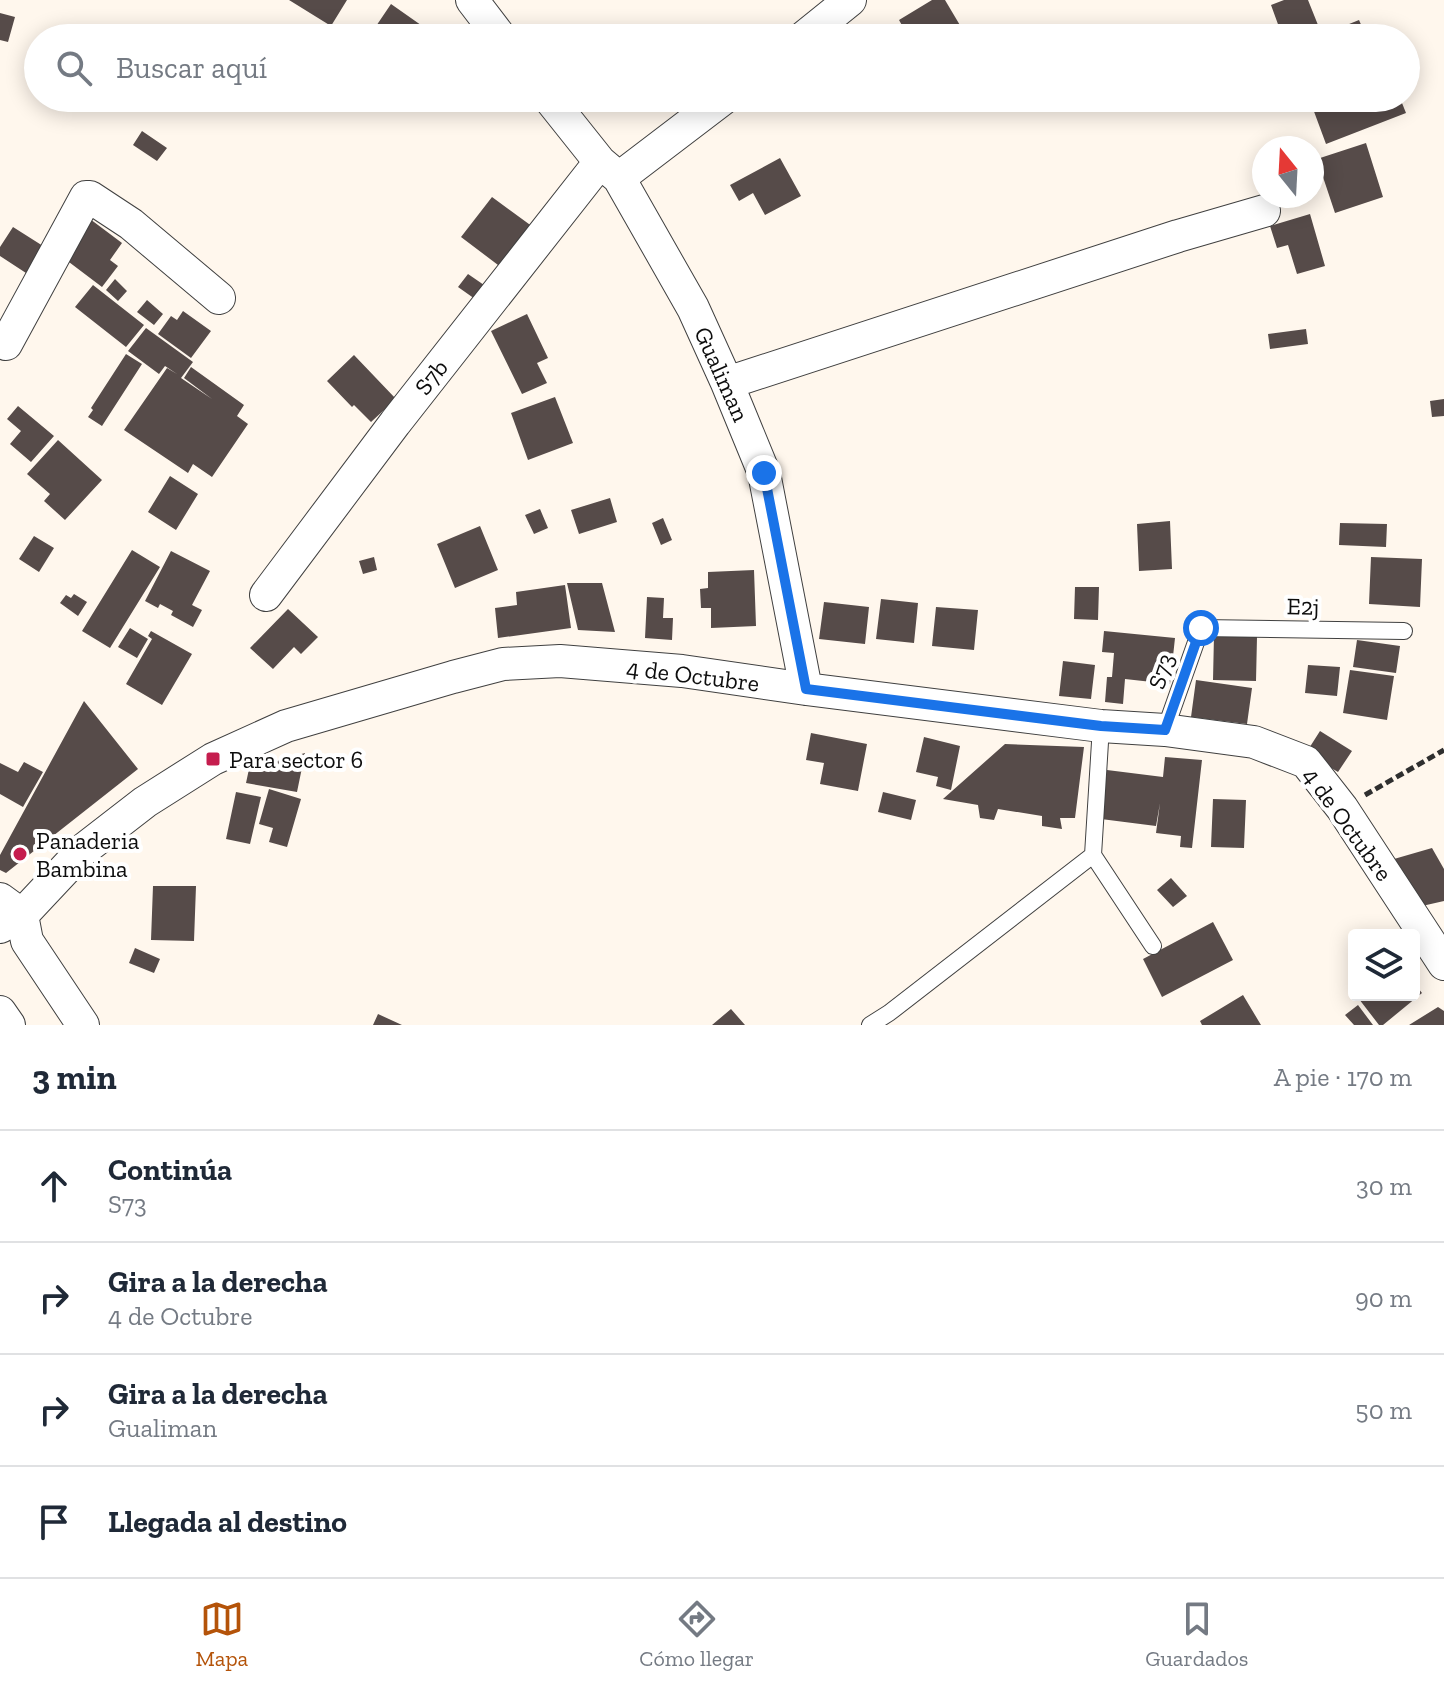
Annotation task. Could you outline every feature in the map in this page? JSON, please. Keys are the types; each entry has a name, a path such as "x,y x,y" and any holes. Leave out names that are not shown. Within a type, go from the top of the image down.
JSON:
{"street":[{"path":"472,0 490,24"},
{"path":"820,24 850,0"},
{"name":"Gualiman","path":"561,112 610,170 693,308 727,383 764,473 806,689"},
{"name":"S7b","path":"266,595 395,423 610,170 702,112"},
{"path":"2,345 86,197 94,199 131,224 219,298"},
{"path":"727,383 1178,236 1264,211"},
{"name":"4 de Octubre","path":"7,914 145,802 213,759 286,726 356,704 503,664 560,661 682,671 1101,726 1165,730 1254,742 1306,762 1342,808 1444,964"},
{"path":"7,914 83,1025"},
{"path":"0,1012 9,1025"}],"lane":[{"name":"E2j","path":"1201,628 1404,631"},
{"name":"S73","path":"1165,730 1201,628"},
{"path":"1101,726 1093,855 1153,946"},
{"path":"870,1025 1093,855"}],"path":[{"path":"1342,808 1444,750"}],"building":[{"path":"289,0 347,0 332,24"},
{"path":"932,0 945,0 959,24 901,24 899,20"},
{"path":"1284,0 1308,0 1318,24 1278,24 1271,5"},
{"path":"391,4 419,24 377,24"},
{"path":"0,13 15,17 8,42 0,40"},
{"path":"1314,112 1406,112 1326,144"},
{"path":"142,131 167,148 157,161 133,145"},
{"path":"1366,143 1383,197 1335,213 1324,180 1324,157"},
{"path":"780,158 801,196 765,215 753,193 739,201 730,185"},
{"path":"492,197 533,227 502,268 461,237"},
{"path":"1310,214 1325,266 1297,274 1288,245 1277,248 1270,226"},
{"path":"90,219 122,243 110,260 118,266 102,287 61,256"},
{"path":"13,227 43,246 26,273 0,256 0,247"},
{"path":"468,274 484,285 475,299 458,287"},
{"path":"115,279 127,291 118,301 106,290"},
{"path":"93,285 144,325 126,347 75,307"},
{"path":"147,300 163,314 154,325 137,312"},
{"path":"183,311 211,331 191,358 158,334 171,316 177,320"},
{"path":"527,314 548,358 537,363 547,383 522,394 491,331"},
{"path":"146,328 193,362 181,378 212,399 184,378 191,367 244,405 237,416 248,424 212,477 193,464 188,473 124,430 167,368 177,374 165,366 159,374 128,351"},
{"path":"1306,329 1308,344 1270,349 1268,334"},
{"path":"126,354 142,364 102,426 88,417 93,410 91,408"},
{"path":"354,355 396,399 371,422 327,381"},
{"path":"555,397 573,443 528,460 511,413"},
{"path":"1444,399 1444,416 1432,417 1430,401"},
{"path":"18,406 54,436 31,462 10,444 21,431 7,419"},
{"path":"58,440 102,480 65,520 44,501 50,494 27,474"},
{"path":"170,476 198,494 176,530 148,512"},
{"path":"610,498 617,522 579,534 571,510"},
{"path":"540,509 548,528 534,534 525,515"},
{"path":"663,518 672,540 661,545 652,523"},
{"path":"1170,521 1172,569 1139,571 1137,524"},
{"path":"1340,523 1387,524 1386,547 1339,545"},
{"path":"480,526 498,570 455,588 437,544"},
{"path":"34,536 54,548 39,572 19,559"},
{"path":"132,550 160,567 110,648 82,631"},
{"path":"171,551 210,571 192,605 202,610 193,627 171,615 173,611 145,601"},
{"path":"374,557 377,570 363,574 359,561"},
{"path":"1371,557 1422,559 1420,607 1369,604"},
{"path":"754,570 756,626 711,628 711,608 701,608 700,589 708,588 708,572"},
{"path":"567,583 602,583 615,632 578,630"},
{"path":"565,585 571,628 498,638 495,608 517,605 516,592"},
{"path":"1075,587 1099,587 1098,620 1074,619"},
{"path":"74,594 87,602 78,616 60,603 66,595 71,598"},
{"path":"647,597 664,598 663,618 673,618 672,640 645,638"},
{"path":"881,599 918,603 914,643 876,639"},
{"path":"824,602 869,607 865,644 819,639"},
{"path":"936,607 978,610 974,650 932,646"},
{"path":"288,609 318,637 301,654 294,647 273,669 250,648"},
{"path":"130,628 148,639 137,658 118,647"},
{"path":"151,631 192,654 162,705 126,684 152,639 148,636"},
{"path":"1104,631 1175,638 1170,684 1125,679 1123,704 1105,702 1107,677 1112,677 1114,653 1102,652"},
{"path":"1214,635 1257,637 1256,681 1213,680"},
{"path":"1357,640 1400,646 1396,673 1353,667"},
{"path":"1063,661 1095,665 1091,699 1059,696"},
{"path":"1308,665 1340,667 1337,696 1305,693"},
{"path":"1350,670 1394,676 1387,720 1343,713"},
{"path":"1196,680 1252,688 1247,724 1191,717"},
{"path":"84,701 138,769 6,873 0,870 0,855"},
{"path":"1320,731 1352,751 1338,772 1306,753"},
{"path":"811,733 867,744 858,791 820,784 824,763 806,760"},
{"path":"924,737 960,746 951,790 936,786 938,777 916,772"},
{"path":"1005,744 1084,747 1075,818 1060,818 1062,829 1042,826 1042,816 998,809 994,820 980,818 978,805 943,799"},
{"path":"305,753 297,792 246,783 249,769"},
{"path":"1165,757 1202,760 1192,848 1180,847 1181,836 1156,833 1160,803 1156,826 1101,819 1107,770 1163,777"},
{"path":"24,762 43,772 23,807 0,794 0,763 18,772"},
{"path":"269,789 301,799 287,847 269,842 273,828 259,824"},
{"path":"236,792 261,797 250,844 226,839"},
{"path":"883,792 916,800 911,820 878,812"},
{"path":"1213,799 1246,800 1244,848 1211,847"},
{"path":"1432,848 1444,869 1444,901 1422,906 1394,859"},
{"path":"1171,878 1187,896 1173,907 1157,890"},
{"path":"153,886 196,886 194,941 151,940"},
{"path":"1213,922 1233,960 1162,997 1143,959"},
{"path":"135,948 160,959 154,973 129,963"},
{"path":"1243,995 1261,1025 1202,1025 1200,1021"},
{"path":"1361,1001 1412,1001 1383,1025 1379,1025"},
{"path":"1358,1005 1373,1025 1354,1025 1345,1015"},
{"path":"1438,1007 1444,1011 1444,1025 1409,1025"},
{"path":"731,1009 745,1025 712,1025"},
{"path":"378,1014 402,1025 373,1025"}],"place":[{"name":"Para sector 6","path":"213,759"},
{"name":"Panaderia Bambina","path":"20,854"}],"route":[{"path":"764,473 806,689 1101,726 1165,730 1201,628"}]}
